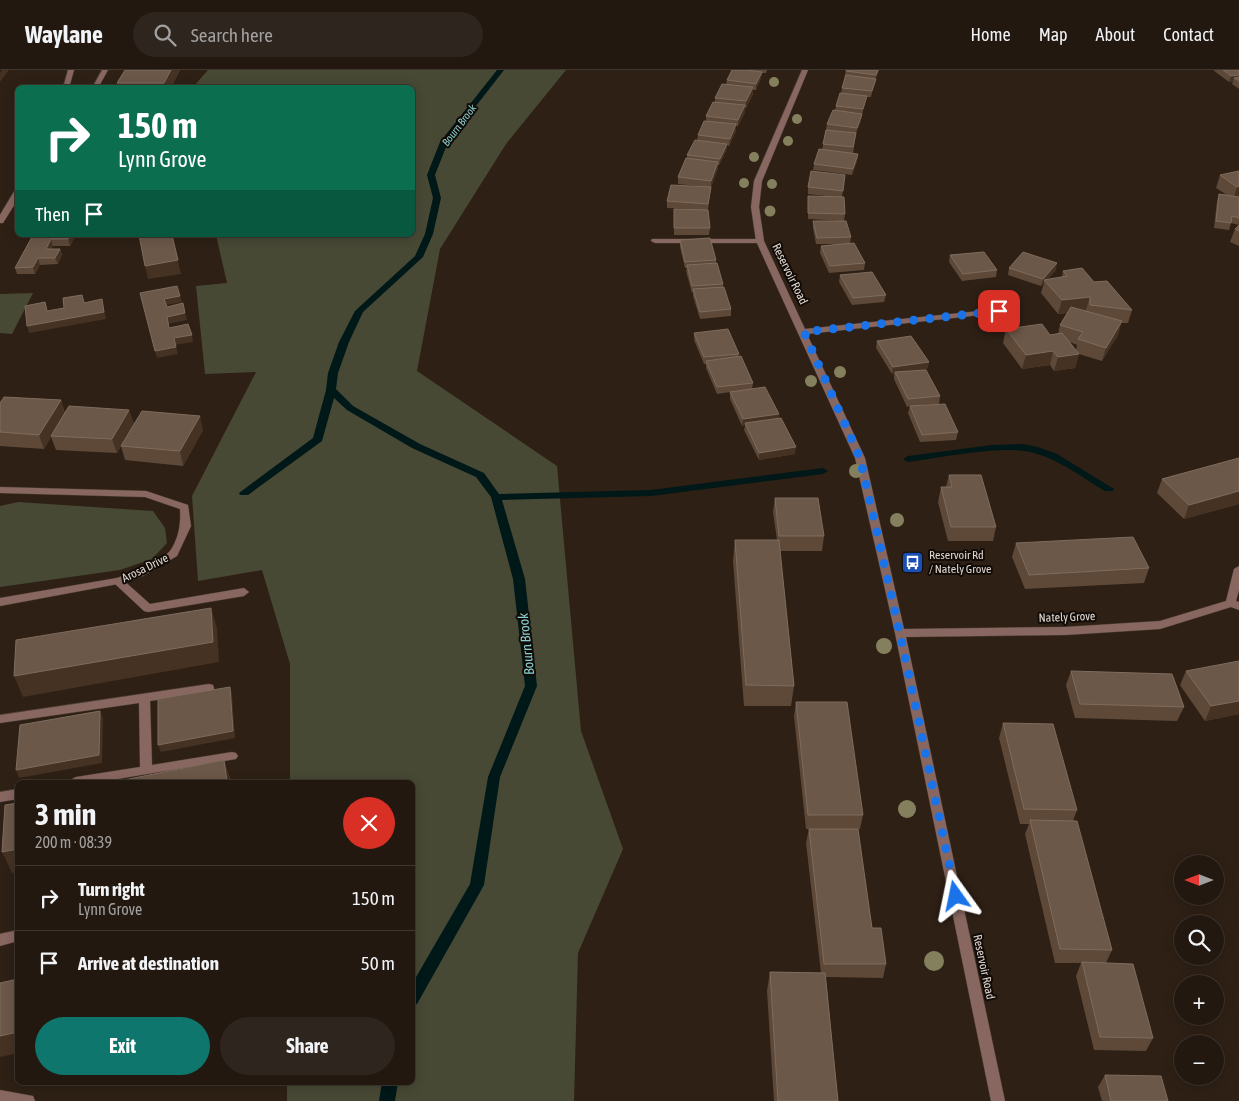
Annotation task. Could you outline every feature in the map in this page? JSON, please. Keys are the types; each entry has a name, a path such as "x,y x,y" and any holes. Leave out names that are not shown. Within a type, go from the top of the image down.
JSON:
{"street":[{"path":"67,85 71,70"},
{"path":"96,85 104,70"},
{"name":"Reservoir Road","path":"805,70 758,181 755,206 760,241 804,332 860,458 900,634 998,1101"},
{"path":"0,221 15,197"},
{"path":"655,241 760,241"},
{"path":"804,332 999,311"},
{"name":"Arosa Drive","path":"0,490 146,494 185,507 186,526 174,554 139,574 118,581 0,602"},
{"name":"Nately Grove","path":"900,634 1065,631 1160,624 1235,604 1239,569"},
{"path":"118,581 148,608 244,592"},
{"path":"0,719 209,688"},
{"path":"144,698 146,769"},
{"path":"87,780 232,756"},
{"path":"0,797 15,794"},
{"path":"0,940 15,936"},
{"path":"0,1097 28,1101"}],"green space":[{"path":"208,70 566,70 506,144 440,249 417,371 557,466 581,731 623,849 578,953 574,1101 287,1101 287,1085 415,1085 415,780 290,780 290,664 262,570 198,581 192,496 256,372 205,374 196,286 227,283 216,237 415,237 415,85 195,85"},
{"path":"33,293 12,334 0,333 0,294"},
{"path":"18,502 153,511 165,528 167,543 152,559 120,570 0,587 0,506"}],"building":[{"path":"125,70 171,70 164,83 117,83"},
{"path":"732,70 762,72 756,84 727,80"},
{"path":"846,70 878,70 876,75"},
{"path":"1223,70 1239,70 1239,75 1231,76"},
{"path":"846,75 876,79 872,91 842,88"},
{"path":"722,84 753,87 746,101 715,98"},
{"path":"840,93 867,96 863,109 836,106"},
{"path":"713,102 745,105 738,120 706,116"},
{"path":"833,110 862,114 857,128 827,124"},
{"path":"704,121 736,124 730,139 698,135"},
{"path":"826,130 856,133 853,147 823,144"},
{"path":"695,140 727,144 720,159 687,155"},
{"path":"819,149 858,154 853,169 814,164"},
{"path":"686,158 718,162 711,181 678,177"},
{"path":"811,171 845,175 843,191 808,187"},
{"path":"1239,171 1239,186 1237,187 1220,175"},
{"path":"671,185 711,187 708,204 667,201"},
{"path":"1219,194 1239,197 1239,218 1232,216 1231,223 1216,221"},
{"path":"808,196 844,197 845,214 808,213"},
{"path":"674,209 708,210 710,228 674,228"},
{"path":"813,221 846,221 851,237 817,238"},
{"path":"32,237 69,237 68,239 51,239 46,249 60,249 55,258 38,258 33,267 15,268"},
{"path":"139,237 172,237 178,260 145,266"},
{"path":"710,238 716,260 685,262 680,240"},
{"path":"854,243 865,263 830,266 821,246"},
{"path":"984,252 997,270 963,274 950,255"},
{"path":"1023,252 1057,263 1043,279 1009,268"},
{"path":"717,263 723,284 692,286 687,265"},
{"path":"1082,268 1094,282 1107,281 1132,310 1090,305 1090,297 1062,300 1044,280 1067,276 1063,271"},
{"path":"872,272 886,295 853,298 840,275"},
{"path":"177,286 180,296 164,299 167,307 183,303 185,313 167,317 169,328 188,324 192,335 174,338 176,347 155,351 140,293"},
{"path":"724,287 731,309 700,312 693,289"},
{"path":"82,295 84,303 102,299 104,312 27,326 25,306 45,302 47,311 64,308 63,298"},
{"path":"1071,307 1122,321 1106,348 1078,339 1083,332 1060,325"},
{"path":"1042,324 1050,335 1062,333 1079,354 1058,357 1053,351 1026,355 1006,329"},
{"path":"728,329 739,354 704,357 694,333"},
{"path":"911,336 929,362 893,367 877,341"},
{"path":"741,356 753,383 717,387 706,361"},
{"path":"926,370 940,396 908,399 895,372"},
{"path":"765,387 779,414 743,419 730,392"},
{"path":"4,397 61,400 39,435 0,432 0,403"},
{"path":"945,404 958,432 922,435 910,406"},
{"path":"69,406 129,410 112,439 51,436"},
{"path":"142,411 200,416 180,451 121,446"},
{"path":"781,418 796,447 759,453 745,423"},
{"path":"1239,458 1239,491 1189,505 1162,479"},
{"path":"949,475 981,475 996,527 951,527 941,487 952,487"},
{"path":"775,498 818,498 824,536 779,536"},
{"path":"1133,537 1149,568 1029,575 1016,543"},
{"path":"735,540 779,540 794,686 746,685"},
{"path":"211,608 213,642 14,676 16,640"},
{"path":"1239,661 1239,701 1211,706 1186,671"},
{"path":"1071,671 1172,674 1184,707 1080,704"},
{"path":"230,687 233,731 158,745 158,699"},
{"path":"796,702 847,702 863,815 808,815"},
{"path":"100,711 99,755 16,770 20,725"},
{"path":"1003,723 1053,724 1077,810 1024,809"},
{"path":"224,760 227,780 124,780"},
{"path":"15,803 15,850 2,852 5,805"},
{"path":"1030,820 1077,821 1112,950 1060,949"},
{"path":"809,829 858,829 872,928 881,928 886,964 824,964"},
{"path":"1082,962 1133,964 1153,1038 1100,1037"},
{"path":"770,972 825,973 838,1101 778,1101"},
{"path":"15,980 15,1033 0,1036 0,983"},
{"path":"1105,1075 1161,1076 1168,1101 1111,1101"}],"waterway":[{"name":"Bourn Brook","path":"331,390 333,373 344,342 359,311 419,257 429,234 437,198 431,175 444,142 501,70"},
{"name":"Bourn Brook","path":"244,493 318,439 331,390"},
{"name":"Bourn Brook","path":"331,390 350,408 416,446 480,475 496,497"},
{"path":"908,459 992,448 1023,447 1054,456 1109,489"},
{"path":"496,497 651,493 823,471"},
{"name":"Bourn Brook","path":"415,994 477,885 494,777 531,686 519,579 496,497"},
{"name":"Bourn Brook","path":"387,1101 390,1085"}],"place":[{"name":"Reservoir Rd / Nately Grove","path":"913,562"}],"route":[{"path":"956,896 860,458 804,332 999,311"}]}
